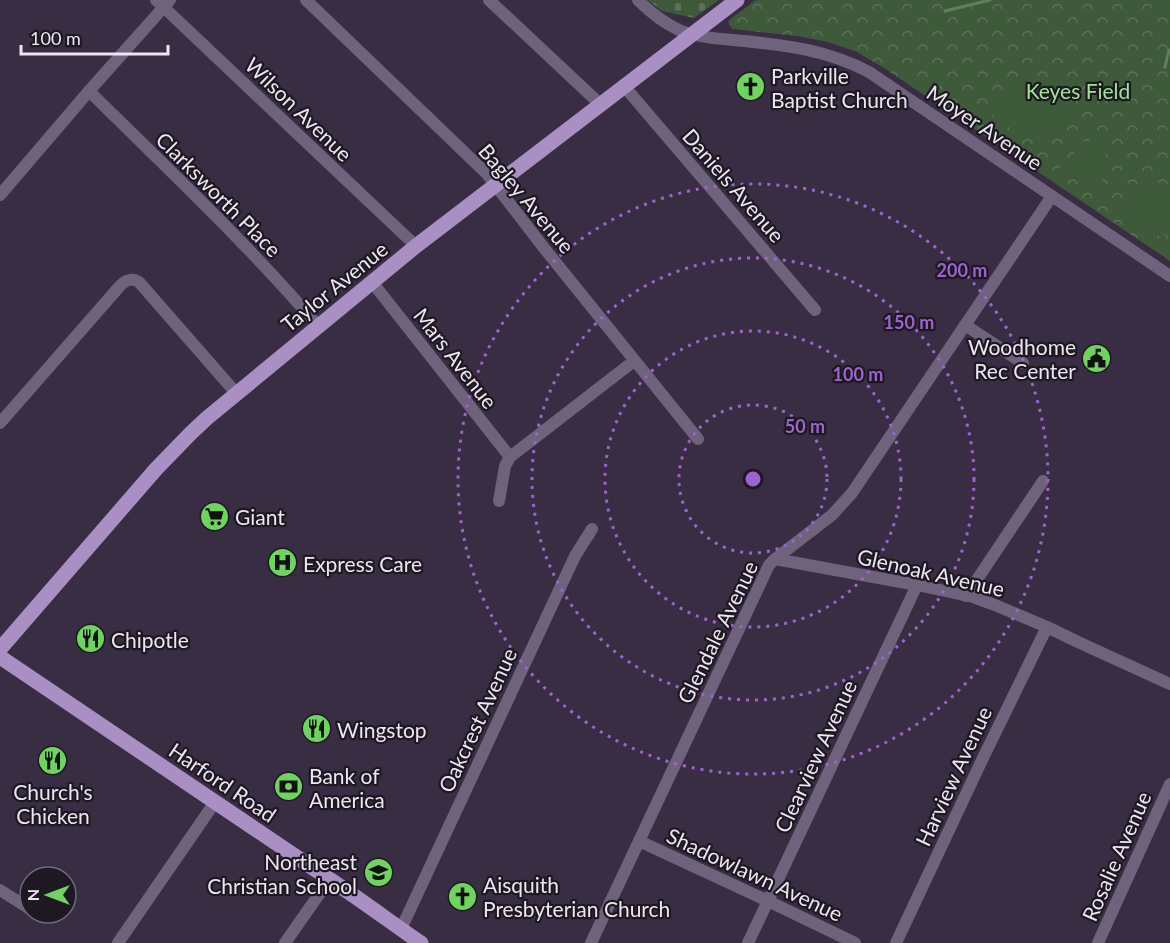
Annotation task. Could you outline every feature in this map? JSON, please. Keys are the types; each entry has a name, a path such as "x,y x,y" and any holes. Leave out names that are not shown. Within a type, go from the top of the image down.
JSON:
{"main road":[{"name":"Taylor Avenue","path":"0,649 173,451 236,393 495,184 737,0"},
{"name":"Harford Road","path":"0,657 133,745 421,943"}],"street":[{"name":"Bagley Avenue","path":"306,0 487,174 698,439"},
{"path":"489,0 600,104"},
{"name":"Moyer Avenue","path":"638,0 669,25 692,34 805,49 831,55 858,66 1170,276"},
{"path":"0,195 163,2"},
{"name":"Wilson Avenue","path":"163,2 416,246"},
{"name":"Daniels Avenue","path":"624,86 815,310"},
{"name":"Clarksworth Place","path":"88,92 177,177 318,326"},
{"name":"Glendale Avenue","path":"591,943 770,565 822,524 844,502 1052,196"},
{"path":"0,423 118,287 131,279 139,282 236,393"},
{"name":"Mars Avenue","path":"372,282 510,457"},
{"path":"965,325 1023,363"},
{"path":"499,501 505,466 510,457 634,361"},
{"path":"966,596 1043,481"},
{"name":"Oakcrest Avenue","path":"401,929 575,556 591,529"},
{"name":"Glenoak Avenue","path":"776,559 917,585 994,604 1170,684"},
{"name":"Clearview Avenue","path":"748,943 917,585"},
{"name":"Harview Avenue","path":"896,943 1047,627"},
{"name":"Rosalie Avenue","path":"1098,943 1170,784"},
{"path":"118,943 214,802"},
{"name":"Shadowlawn Avenue","path":"639,841 855,943"},
{"path":"285,943 328,880"},
{"path":"0,890 18,901"}],"green space":[{"path":"648,0 719,0 694,18 662,11"},
{"name":"Keyes Field","path":"756,0 1170,0 1170,261 857,52 828,42 797,36 733,29 729,20"},
{"path":"1034,76 1051,78 1067,87 1074,100 1048,140 1045,150 1037,150 1035,142 993,118 996,105 1016,82"},
{"path":"1091,140 1103,150 1107,159 1108,175 1098,184 1090,187 1069,172 1062,173 1060,165 1067,164 1081,142"},
{"path":"1149,180 1170,188 1170,230 1163,236 1159,236 1131,218 1123,219 1121,211 1128,209"}],"waterway":[{"path":"945,11 990,0"},
{"path":"1165,67 1170,50"}],"place":[{"name":"Parkville Baptist Church","path":"750,87"},
{"name":"Woodhome Rec Center","path":"1097,358"},
{"name":"Giant","path":"214,516"},
{"name":"Express Care","path":"282,563"},
{"name":"Chipotle","path":"90,639"},
{"name":"Wingstop","path":"316,729"},
{"name":"Church's Chicken","path":"53,760"},
{"name":"Bank of America","path":"288,787"},
{"name":"Northeast Christian School","path":"378,873"},
{"name":"Aisquith Presbyterian Church","path":"462,896"}]}
